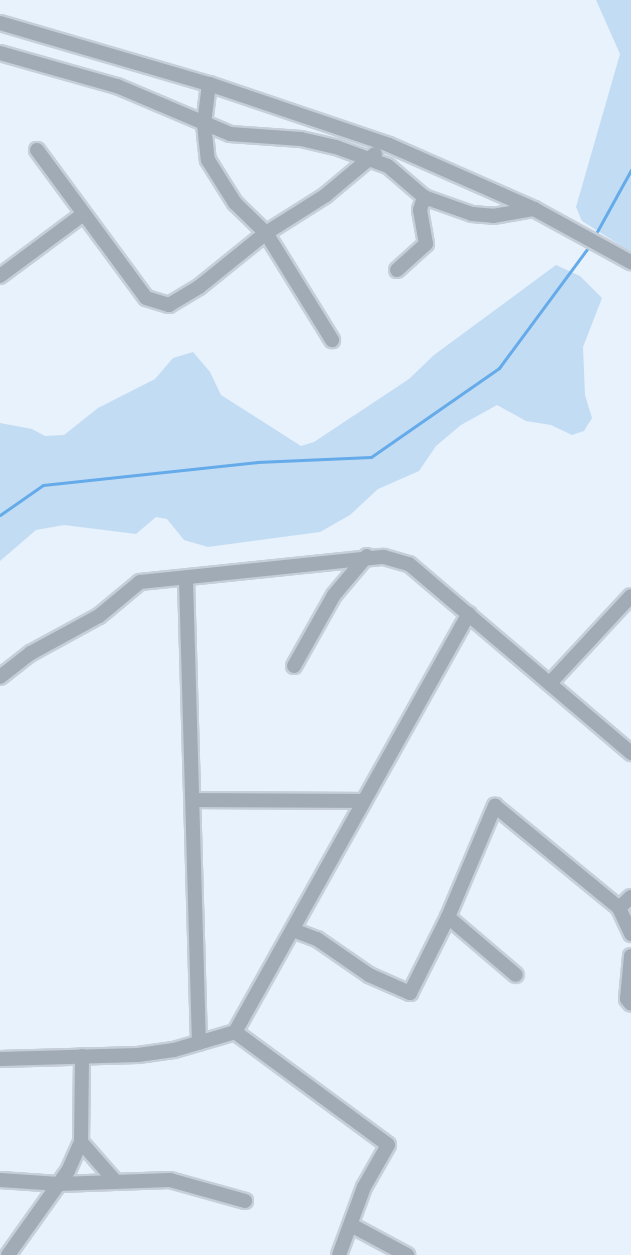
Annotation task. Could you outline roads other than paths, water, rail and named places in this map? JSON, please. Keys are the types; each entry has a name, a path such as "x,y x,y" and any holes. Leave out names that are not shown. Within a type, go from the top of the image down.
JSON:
{"street":[{"path":"0,23 209,84 383,142 534,209 601,243 631,262"},
{"path":"0,53 117,86 230,134 314,141 370,159 394,170 424,197 479,216 534,209"},
{"path":"209,84 204,124 211,168 235,203 266,233 332,340"},
{"path":"37,150 82,215 146,298 162,305 170,305 199,286 266,233 326,195 370,159 383,142"},
{"path":"397,270 426,244 420,210 424,197"},
{"path":"0,276 82,215"},
{"path":"294,666 334,595 367,556"},
{"path":"0,677 32,653 99,616 140,582 155,578 186,579 367,556 409,564 551,682 631,753"},
{"path":"186,579 194,800 199,1043"},
{"path":"551,682 631,596"},
{"path":"0,1059 138,1055 199,1043 234,1032 469,614"},
{"path":"194,800 364,801"},
{"path":"293,930 317,939 369,975 410,993 448,917 495,806 619,908 631,934"},
{"path":"619,908 631,897"},
{"path":"448,917 516,975"},
{"path":"631,956 627,999 631,1004"},
{"path":"234,1032 388,1145 364,1187 339,1255"},
{"path":"8,1255 59,1184 81,1143 82,1056"},
{"path":"81,1143 115,1181"},
{"path":"0,1180 59,1184 170,1180 245,1201"},
{"path":"351,1225 406,1255"}],"waterway":[{"path":"594,237 631,170"},
{"path":"0,515 43,485 257,462 371,457 499,368 590,245"}]}
